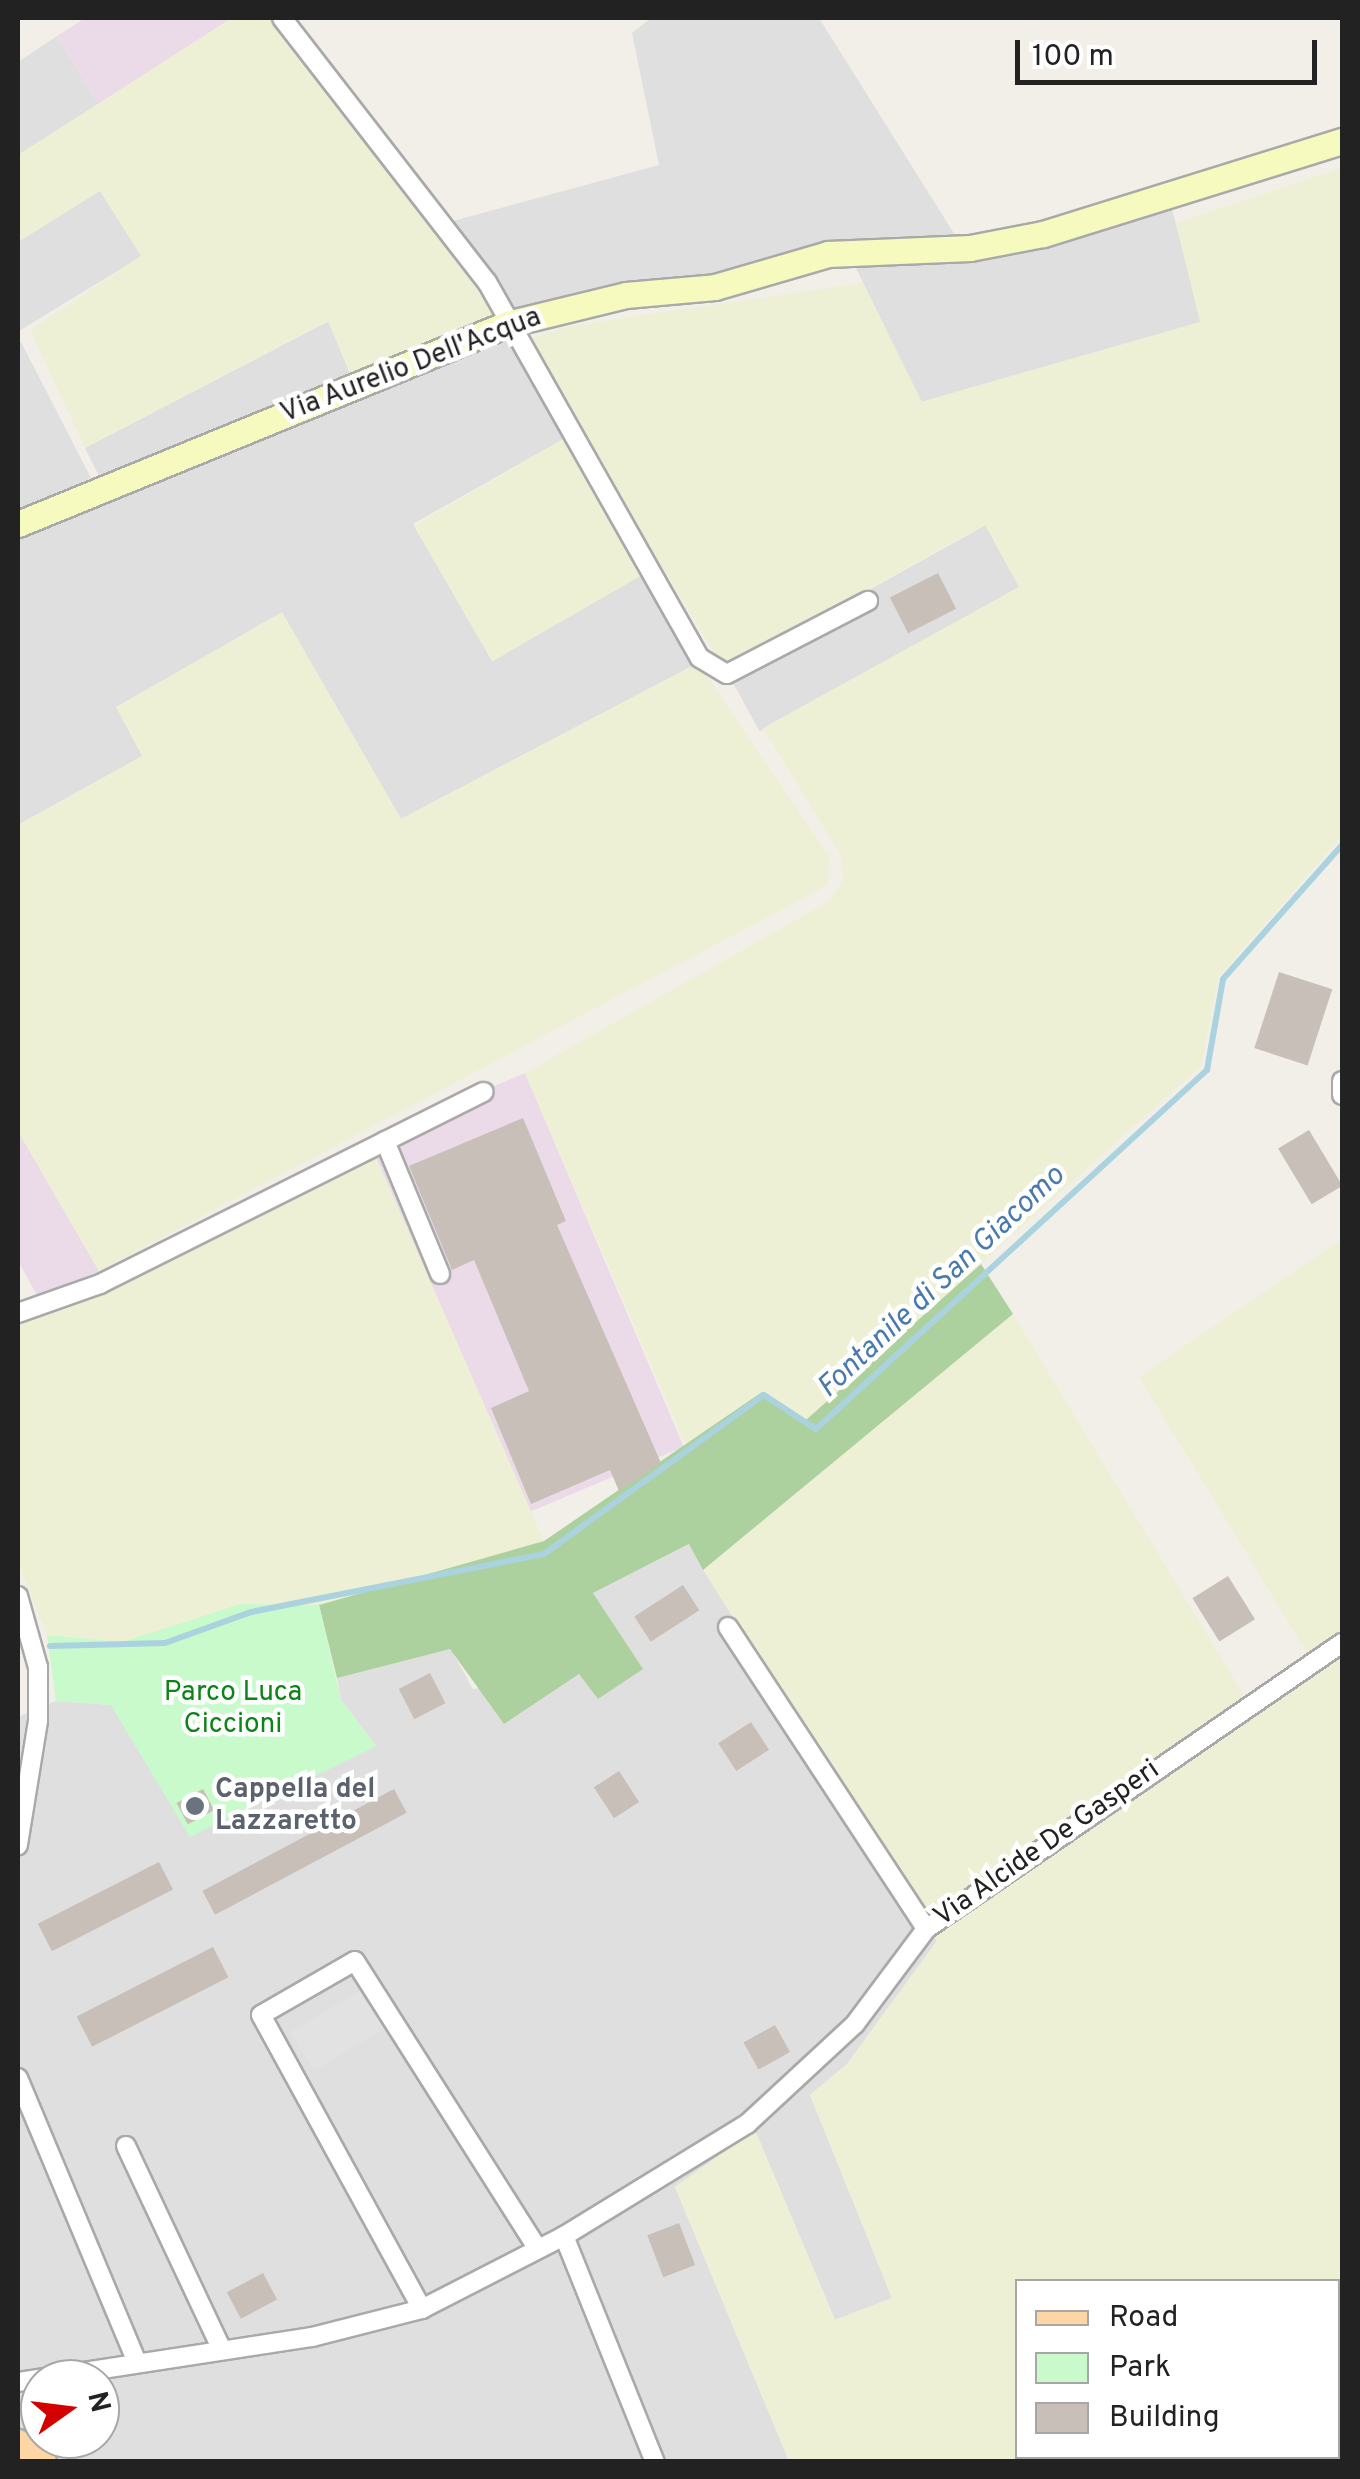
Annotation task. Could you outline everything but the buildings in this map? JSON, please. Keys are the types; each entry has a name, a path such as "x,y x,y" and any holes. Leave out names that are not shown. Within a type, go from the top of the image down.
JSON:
{"main road":[{"path":"18,2444 42,2462"}],"street":[{"path":"282,18 458,240 712,670 739,670 868,601"},
{"name":"Via Aurelio Dell'Acqua","path":"18,524 507,324 582,302 716,287 828,254 970,248 1043,234 1342,141"},
{"path":"1342,1081 1342,1095"},
{"path":"18,1313 100,1284 484,1092"},
{"path":"386,1141 440,1274"},
{"path":"18,1596 38,1668 38,1721 18,1845"},
{"path":"728,1627 926,1930"},
{"name":"Via Alcide De Gasperi","path":"18,2382 222,2350 422,2309 564,2236 747,2124 856,2024 926,1930 1342,1643"},
{"path":"422,2309 261,2015 354,1961 538,2249"},
{"path":"18,2078 137,2363"},
{"path":"126,2146 222,2350"},
{"path":"564,2236 655,2462"}],"shaded area":[{"path":"85,18 232,18 99,104 57,36"},
{"path":"651,18 819,18 960,243 512,315 453,221 659,165 632,33"},
{"path":"57,36 99,104 18,155 18,62"},
{"path":"100,190 142,256 19,331 18,242"},
{"path":"1171,205 1201,322 921,402 853,262"},
{"path":"329,321 353,381 103,484 85,448"},
{"path":"506,329 567,437 413,524 490,656 646,573 698,663 401,819 282,613 117,707 143,756 18,825 18,529"},
{"path":"21,342 91,478 18,509 18,344"},
{"path":"986,525 1020,587 760,732 725,669"},
{"path":"525,1073 684,1447 526,1514 368,1140"},
{"path":"18,1131 99,1271 38,1297 18,1261"},
{"path":"690,1544 937,1941 847,2064 810,2095 892,2298 835,2320 755,2130 675,2187 789,2461 61,2462 57,2459 120,2459 120,2359 20,2359 18,2430 18,1717 56,1701 111,1705 190,1836 376,1746 341,1700 337,1678 368,1665 451,1649 473,1689 579,1674 598,1698 642,1669 593,1593"},
{"path":"361,1990 384,2029 314,2071 291,2032"}],"green space":[{"path":"232,18 275,18 394,167 495,317 350,374 328,321 85,448 30,330 141,256 100,191 18,242 18,155"},
{"path":"1342,168 1342,836 1219,976 1201,1066 806,1421 762,1392 686,1446 525,1073 828,902 843,880 840,854 763,728 1019,587 985,525 724,668 524,341 575,325 863,283 922,402 1200,322 1176,223"},
{"path":"567,437 646,573 492,661 414,526"},
{"path":"282,612 401,819 698,663 829,856 828,885 99,1271 18,1131 18,825 142,756 116,707"},
{"path":"375,1155 544,1541 319,1605 240,1604 122,1642 47,1635 18,1563 18,1324"},
{"path":"1342,1239 1342,2461 789,2461 675,2187 755,2130 835,2320 892,2298 810,2095 847,2064 937,1941 703,1570 1013,1314 1251,1707 1315,1666 1139,1377"},
{"path":"981,1264 1013,1314 703,1570 689,1544 593,1593 643,1669 598,1699 579,1674 504,1724 450,1649 337,1678 319,1605 544,1541 762,1392 806,1420"},
{"name":"Parco Luca Ciccioni","path":"240,1604 319,1605 341,1700 376,1746 190,1837 111,1705 56,1701 47,1635 122,1642"}],"waterway":[{"name":"Fontanile di San Giacomo","path":"50,1646 165,1643 251,1612 544,1554 764,1395 816,1429 1207,1070 1223,979 1342,845"}],"place":[{"name":"Cappella del Lazzaretto","path":"195,1806"}]}
